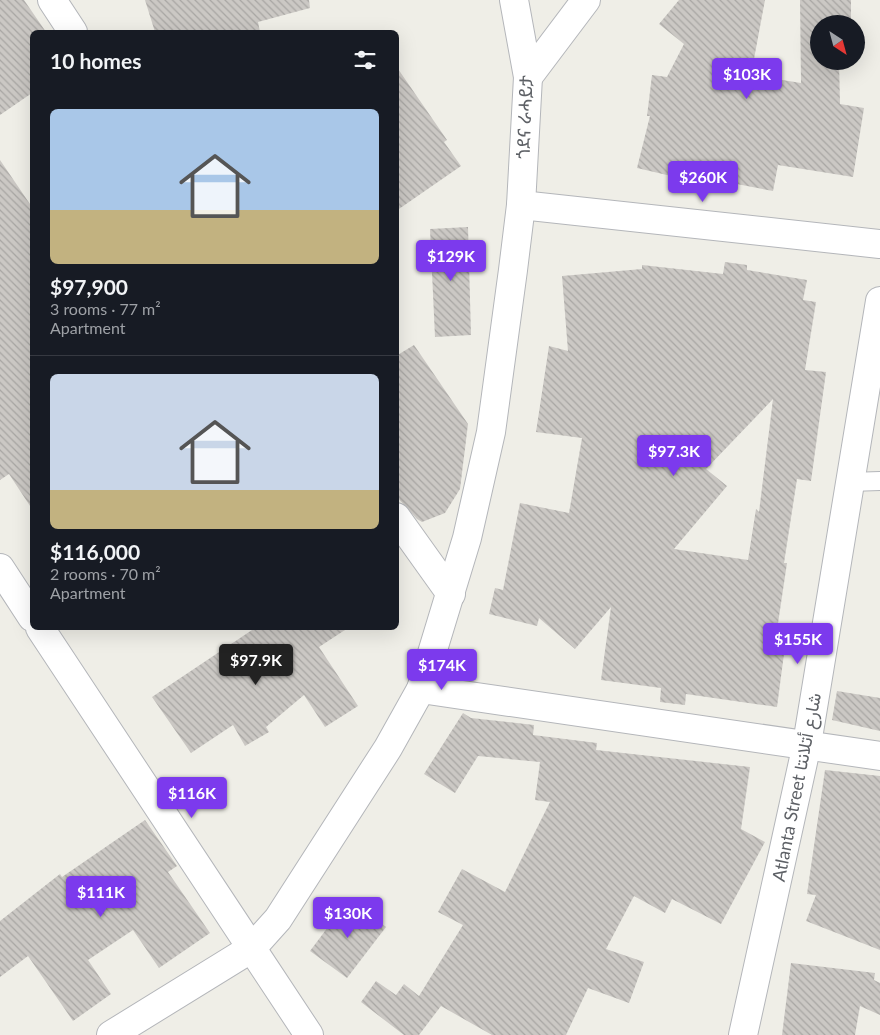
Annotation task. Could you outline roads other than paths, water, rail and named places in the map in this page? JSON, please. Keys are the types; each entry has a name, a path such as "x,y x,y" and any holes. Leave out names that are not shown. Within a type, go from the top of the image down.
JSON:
{"street":[{"path":"52,0 72,30"},
{"name":"ጎደና ራሓይታ","path":"111,1035 252,948 278,919 388,748 420,689 467,538 490,432 521,205 528,77 514,0"},
{"path":"528,77 586,0"},
{"path":"521,205 880,244"},
{"name":"Atlanta Street شارع أتلانتا","path":"744,1035 836,612 850,482 880,300"},
{"path":"399,521 451,594"},
{"path":"0,568 30,614"},
{"path":"41,630 309,1035"},
{"path":"420,689 880,756"}],"lane":[{"path":"850,482 880,481"}]}
